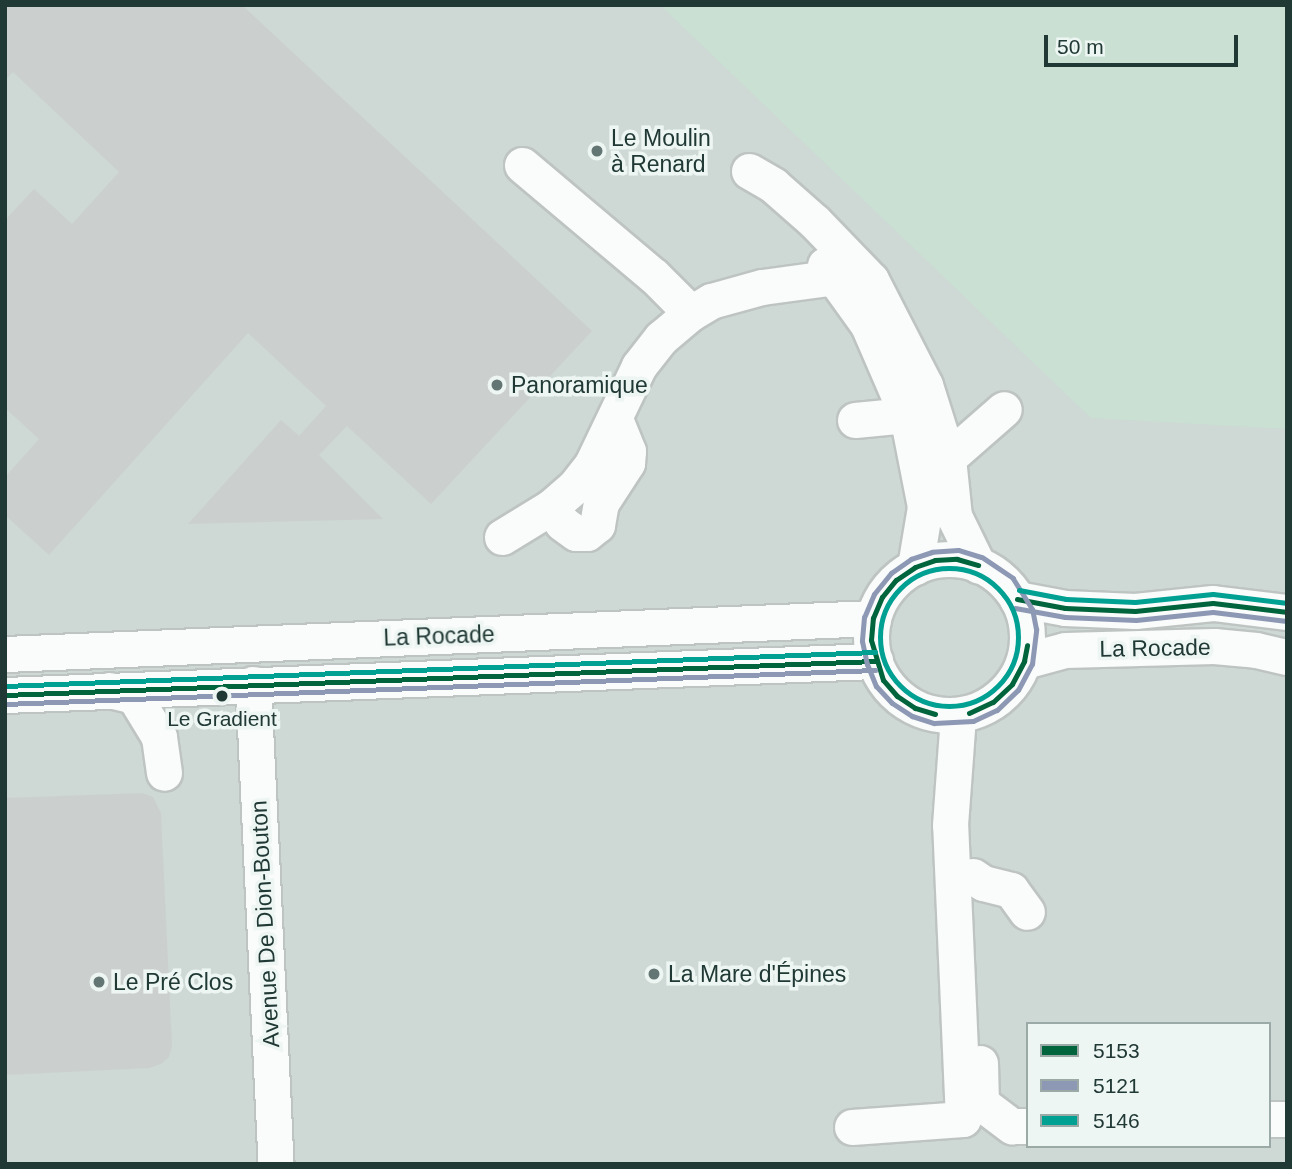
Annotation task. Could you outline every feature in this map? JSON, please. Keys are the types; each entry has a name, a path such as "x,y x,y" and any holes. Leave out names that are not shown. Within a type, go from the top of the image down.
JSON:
{"lane":[{"path":"522,165 654,276 691,313"},
{"path":"915,567 925,507 907,415 868,325 836,277 758,193 749,171 783,194 857,262 871,280 925,385 948,458 954,516 978,565"},
{"path":"502,537 551,507 562,523 576,533 587,533 597,525 601,503 627,463 628,451 615,418 639,366 660,338 691,313 710,301 762,287 836,277 871,280"},
{"path":"948,458 1004,409"},
{"path":"855,420 907,415"},
{"path":"957,559 978,565 993,573 1017,599 1027,629 1024,661 1012,684 993,702 954,714 915,708 897,696 883,680 875,661 871,640 873,618 882,597 896,580 915,567 935,560 957,559"},
{"name":"La Rocade","path":"1017,599 1066,608 1135,611 1213,603 1287,611"},
{"name":"La Rocade","path":"5,654 873,618"},
{"name":"La Rocade","path":"1024,661 1065,650 1214,646 1256,650 1287,657"},
{"name":"La Rocade","path":"6,695 875,661"},
{"name":"Avenue De Dion-Bouton","path":"253,684 276,1164"},
{"path":"109,690 134,696 159,737 164,772"},
{"path":"852,1127 963,1119 950,824 954,714"},
{"path":"954,714 973,876 981,1103 1012,1126 1026,1126"},
{"path":"973,876 983,883 1011,890 1027,912"}],"shaded area":[{"path":"5,5 1287,5 1287,1164 5,1164"}],"green space":[{"path":"660,5 1287,5 1287,429 1091,418"}],"building":[{"path":"5,5 242,5 592,331 431,504 347,426 319,455 383,519 188,524 281,420 299,436 326,406 248,333 49,555 5,515 5,477 39,439 5,408 5,220 34,189 72,224 119,172 13,72 5,80"},
{"path":"142,793 153,797 161,813 172,1046 169,1057 161,1064 149,1068 5,1075 5,798"}],"transit line":[{"name":"5121","path":"981,557 958,550 932,552 911,559 891,573 874,594 864,617 862,641 876,686 892,703 912,716 934,723 973,721 997,710 1018,690 1032,664 1036,629 1032,609 1013,578 982,557"},
{"name":"5153","path":"935,714 915,708 897,696 883,680 871,640 873,618 882,597 896,580 915,567 935,560 957,559 978,565"},
{"name":"5146","path":"949,568 975,573 998,588 1013,611 1018,637 1013,663 998,686 975,701 949,706 923,701 900,686 885,663 880,637 885,611 900,588 923,573 949,568"},
{"name":"5146","path":"1019,590 1066,599 1135,602 1213,594 1287,603"},
{"name":"5153","path":"1017,599 1065,608 1135,611 1213,603 1287,612"},
{"name":"5121","path":"1015,608 1065,617 1136,620 1213,612 1286,621"},
{"name":"5153","path":"969,713 993,702 1012,684 1024,661 1027,645"},
{"name":"5146","path":"5,686 875,652"},
{"name":"5153","path":"5,695 875,661"},
{"name":"5121","path":"5,704 875,670"}],"place":[{"name":"Le Moulin à Renard","path":"597,151"},
{"name":"Panoramique","path":"497,385"},
{"name":"Le Gradient","path":"222,696"},
{"name":"La Mare d'Épines","path":"654,974"},
{"name":"Le Pré Clos","path":"99,982"}]}
